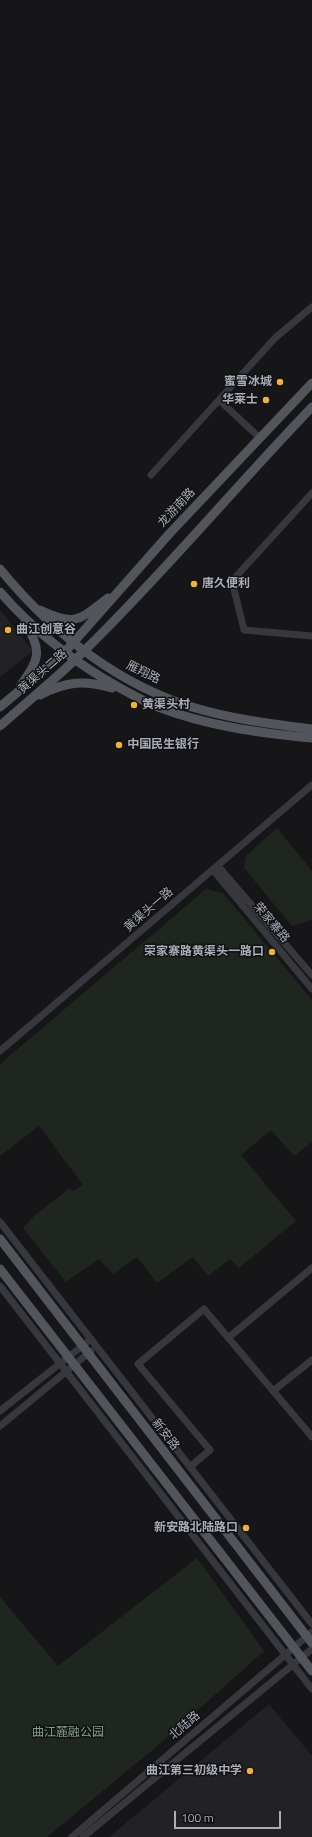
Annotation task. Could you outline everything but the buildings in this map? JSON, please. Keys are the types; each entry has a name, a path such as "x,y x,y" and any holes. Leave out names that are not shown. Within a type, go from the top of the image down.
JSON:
{"main road":[{"name":"龙游南路","path":"64,653 108,605 118,591 312,383"},
{"path":"84,652 182,549 312,407"},
{"name":"雁翔路","path":"0,569 33,607 73,643 121,676 151,691 191,707 251,721 312,729"},
{"path":"33,607 59,618 75,619 86,615 118,591"},
{"name":"雁翔路","path":"0,592 16,610 64,653 128,692 159,708 222,726 260,733 312,738"},
{"path":"14,695 34,666 37,657 34,639 16,610"},
{"name":"黄渠头二路","path":"0,726 84,652"},
{"name":"黄渠头二路","path":"0,707 64,653"},
{"path":"27,702 57,687 80,682 92,683 128,692"},
{"name":"新安路","path":"0,1239 88,1354 310,1637"},
{"path":"0,1269 63,1360 74,1365 312,1671"}],"street":[{"path":"151,475 275,338 312,307"},
{"path":"219,400 260,438"},
{"path":"312,493 232,581 244,630 312,636"},
{"name":"黄渠头一路","path":"0,1051 312,785"},
{"name":"荣家寨路","path":"215,868 312,975"},
{"name":"荣家寨路","path":"215,868 312,989"},
{"path":"0,1222 312,1624"},
{"path":"228,1338 312,1268"},
{"path":"0,1286 63,1360 66,1371 312,1688"},
{"path":"190,1467 210,1450 138,1364 204,1309 312,1437"},
{"path":"0,1411 91,1339"},
{"path":"0,1426 97,1347"},
{"path":"273,1391 312,1360"},
{"name":"北陆路","path":"72,1837 285,1654 310,1637"},
{"name":"北陆路","path":"83,1837 312,1649"}],"shaded area":[{"name":"曲江创意谷","path":"0,610 33,651 0,677"},
{"name":"曲江第三初级中学","path":"269,1704 312,1756 312,1837 109,1837"}],"green space":[{"path":"277,828 312,871 312,920 292,926 244,868 246,856"},
{"path":"206,889 223,893 312,1000 312,1142 294,1156 271,1130 241,1155 296,1221 239,1268 230,1259 208,1276 193,1257 157,1283 137,1257 113,1274 99,1259 66,1282 23,1228 34,1216 70,1188 72,1192 83,1185 39,1126 0,1156 0,1064"},
{"name":"曲江麓融公园","path":"197,1558 264,1651 161,1743 47,1837 0,1837 0,1597 58,1666"}],"place":[{"name":"蜜雪冰城","path":"280,382"},
{"name":"华莱士","path":"266,400"},
{"name":"唐久便利","path":"194,584"},
{"name":"曲江创意谷","path":"8,630"},
{"name":"黄渠头村","path":"134,705"},
{"name":"中国民生银行","path":"119,745"},
{"name":"荣家寨路黄渠头一路口","path":"272,952"},
{"name":"新安路北陆路口","path":"246,1528"},
{"name":"曲江第三初级中学","path":"250,1771"}]}
